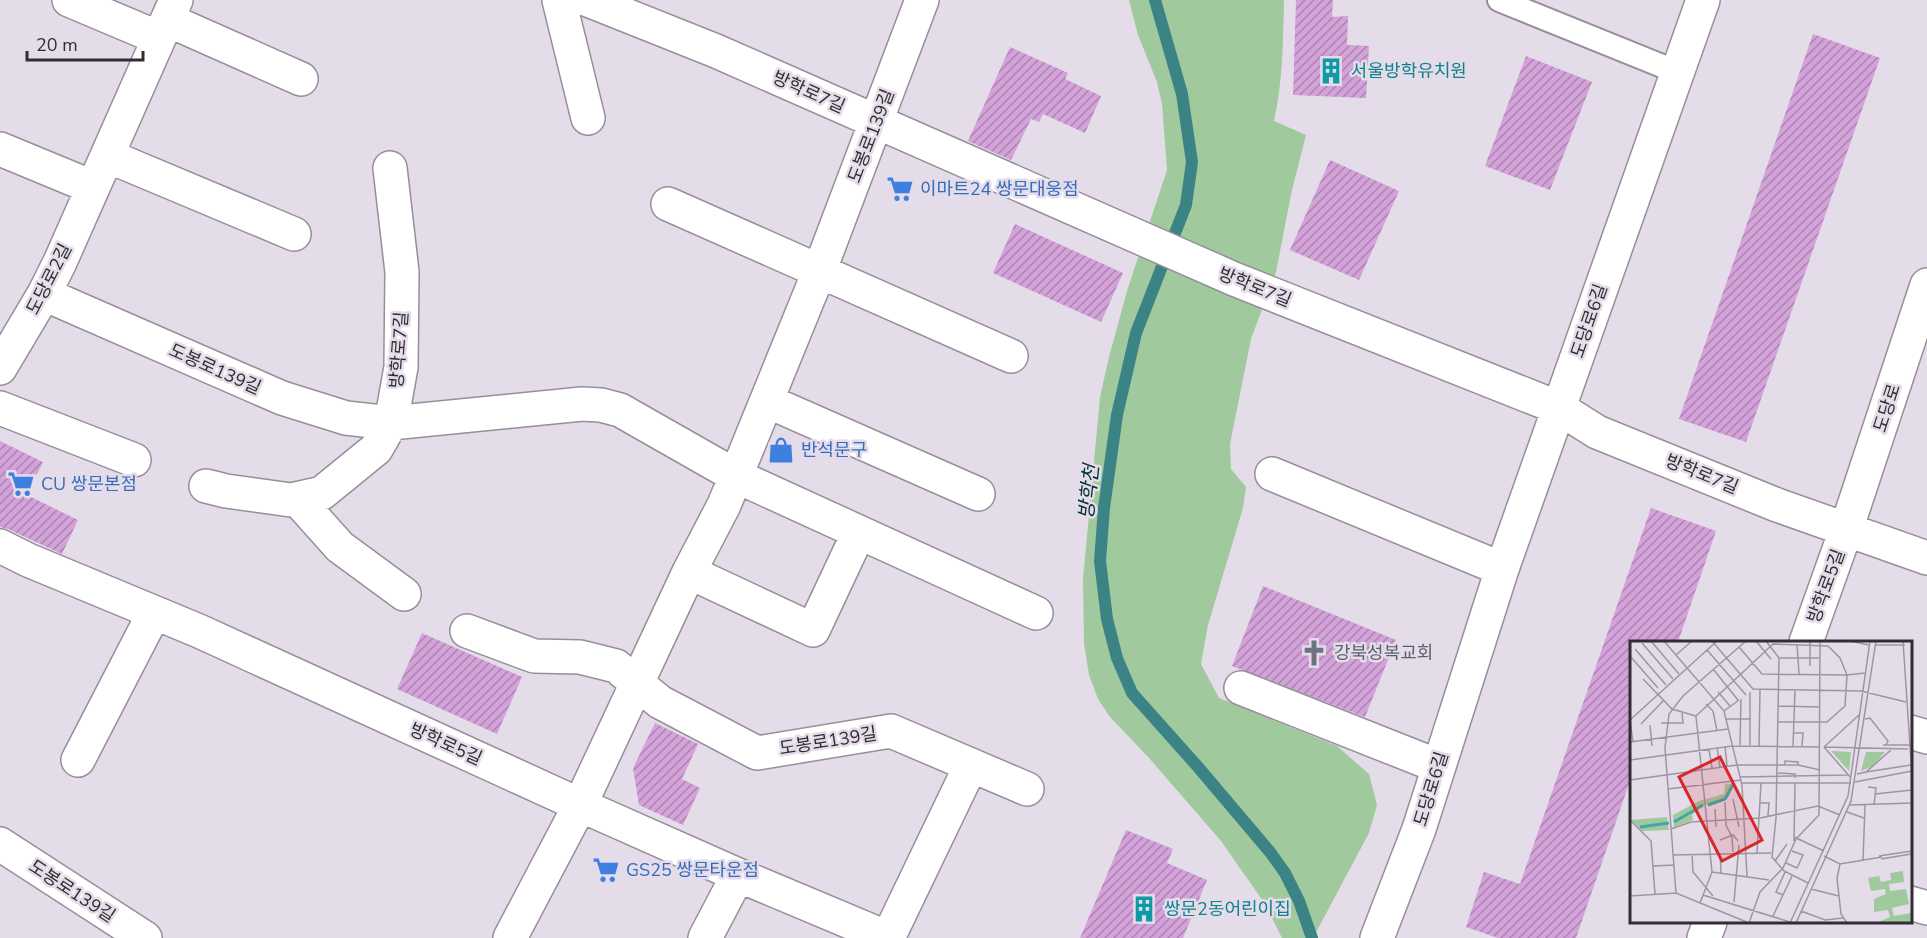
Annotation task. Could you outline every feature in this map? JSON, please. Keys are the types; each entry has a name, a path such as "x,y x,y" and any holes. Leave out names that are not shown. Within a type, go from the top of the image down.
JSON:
{"street":[{"path":"69,0 168,19 301,79"},
{"path":"559,0 588,118"},
{"name":"방학로7길","path":"588,0 716,51 1234,279 1559,408 1597,432 1778,505 1927,558"},
{"name":"도봉로139길","path":"510,938 580,805 689,572 724,505 819,272 922,0"},
{"name":"도당로6길","path":"1377,938 1419,829 1502,569 1703,0"},
{"name":"도당로2길","path":"0,368 45,294 168,19"},
{"path":"0,149 92,187"},
{"path":"108,156 294,234"},
{"name":"방학로7길","path":"390,168 402,272 401,367 391,423"},
{"path":"668,204 1011,356"},
{"name":"도당로","path":"1846,530 1927,285"},
{"name":"도봉로139길","path":"45,294 282,399 346,418 391,423 582,404 601,405 620,410 736,476 1036,613"},
{"path":"767,401 978,494"},
{"path":"0,408 134,460"},
{"path":"206,486 280,499 297,499 322,493 376,449 391,423"},
{"path":"1272,474 1502,569"},
{"path":"297,499 340,548 404,594"},
{"name":"방학로5길","path":"1806,641 1846,530"},
{"path":"689,572 813,630 859,532"},
{"name":"방학로5길","path":"0,546 154,614 199,631 738,875 888,938"},
{"path":"78,760 154,614"},
{"name":"도봉로139길","path":"467,631 534,656 580,657 616,666 660,702 757,753 891,731 1027,789"},
{"path":"1241,688 1438,766"},
{"path":"1912,732 1927,737"},
{"path":"888,938 971,765"},
{"name":"도봉로139길","path":"0,844 145,938"},
{"path":"705,938 738,875"},
{"path":"1912,903 1927,908"},
{"path":"1704,938 1709,923"}],"lane":[{"path":"1499,0 1677,72"}],"green space":[{"path":"1129,0 1284,0 1281,76 1274,121 1306,135 1292,190 1276,272 1251,339 1230,444 1231,469 1246,487 1243,508 1208,625 1201,664 1219,698 1337,746 1369,774 1377,805 1369,833 1313,938 1282,938 1265,904 1221,841 1110,717 1098,699 1089,675 1084,643 1083,579 1100,397 1127,291 1167,170 1162,104 1157,82 1138,35"}],"building":[{"name":"서울방학유치원","path":"1296,0 1333,0 1332,17 1348,16 1347,45 1369,46 1366,98 1293,95"},
{"path":"1813,34 1880,58 1746,442 1679,419"},
{"path":"1010,47 1068,73 1065,79 1101,96 1085,133 1043,114 1039,122 1031,119 1011,160 968,141"},
{"path":"1526,56 1592,82 1550,190 1485,166"},
{"path":"1330,160 1399,191 1359,280 1290,250"},
{"path":"1015,224 1123,273 1101,322 993,273"},
{"path":"0,441 43,462 27,495 78,520 62,554 0,527"},
{"path":"1651,508 1716,531 1678,641 1630,641 1630,781 1576,938 1498,938 1466,927 1484,872 1520,884"},
{"name":"강북성복교회","path":"1263,586 1396,640 1365,717 1232,666"},
{"path":"422,633 522,677 497,734 397,689"},
{"path":"655,723 698,744 682,779 700,788 683,825 639,805 633,768"},
{"name":"쌍문2동어린이집","path":"1126,830 1173,849 1167,863 1207,880 1183,938 1080,938"}],"waterway":[{"name":"방학천","path":"1155,0 1182,94 1192,162 1186,205 1136,333 1117,415 1104,508 1100,561 1107,619 1117,658 1132,693 1270,852 1285,873 1299,901 1312,938"}],"place":[{"name":"서울방학유치원","path":"1331,71"},
{"name":"이마트24 쌍문대웅점","path":"900,189"},
{"name":"반석문구","path":"781,450"},
{"name":"CU 쌍문본점","path":"21,484"},
{"name":"강북성복교회","path":"1314,653"},
{"name":"GS25 쌍문타운점","path":"606,870"},
{"name":"쌍문2동어린이집","path":"1144,909"}]}
